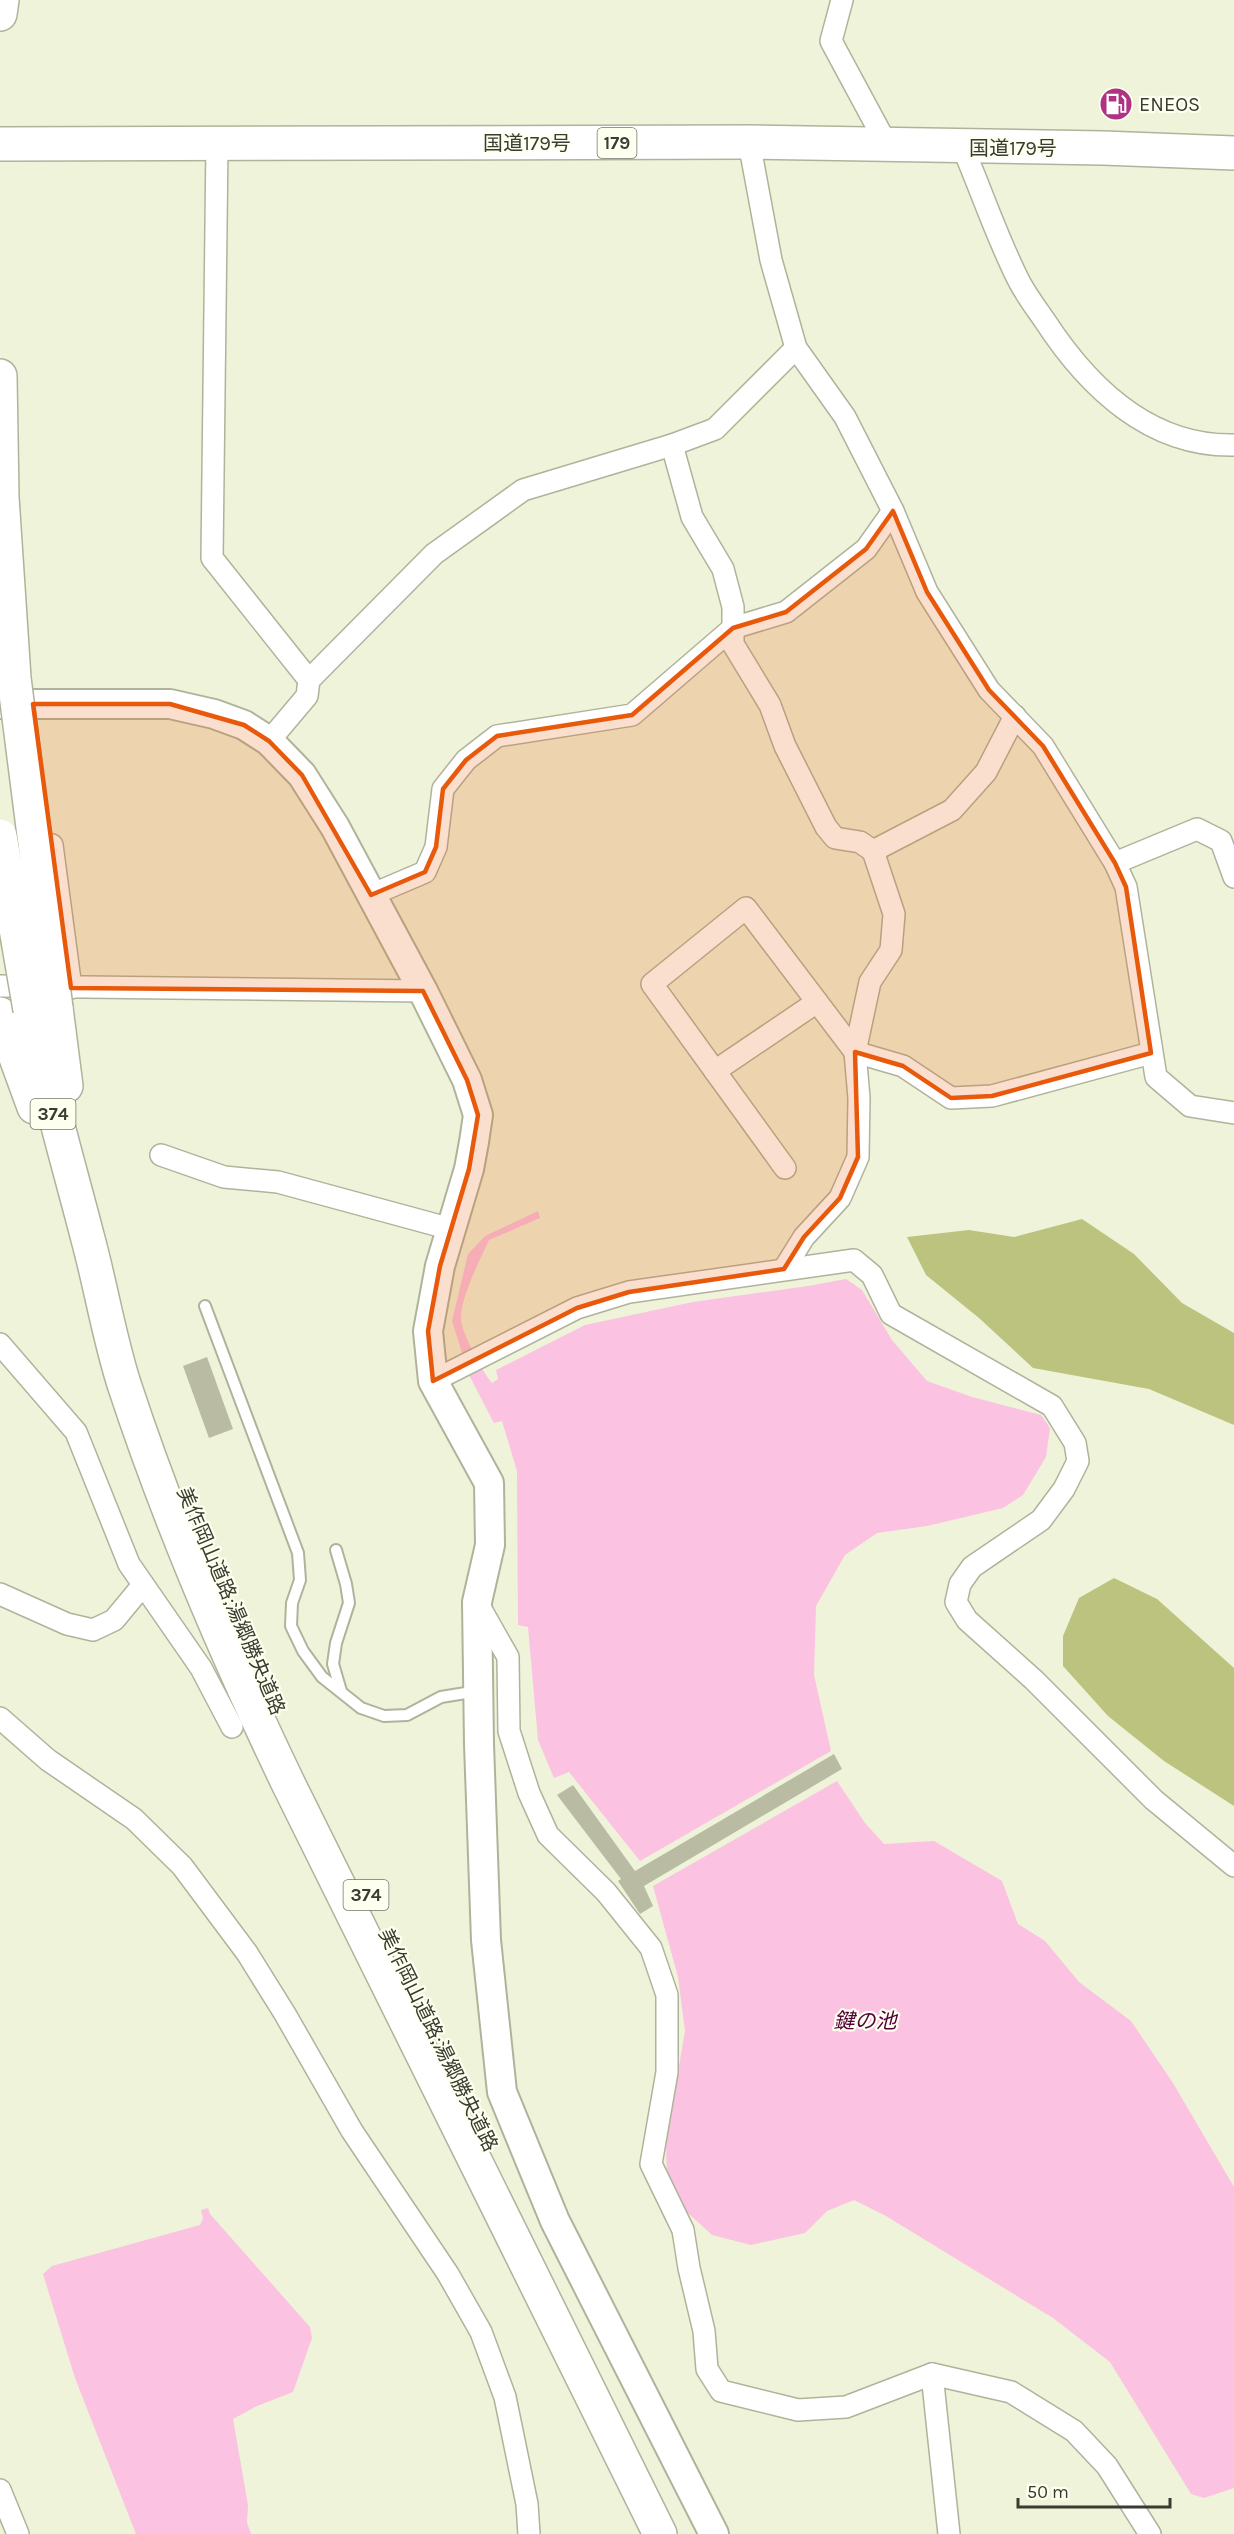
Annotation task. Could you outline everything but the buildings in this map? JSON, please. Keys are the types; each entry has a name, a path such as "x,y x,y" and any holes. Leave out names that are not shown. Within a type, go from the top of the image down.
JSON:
{"highway":[{"path":"0,14 2,0"},
{"name":"国道179号","path":"0,144 749,142 963,148 1103,148 1234,153"},
{"path":"0,376 7,691 39,1005"},
{"name":"美作岡山道路;湯郷勝央道路","path":"0,836 39,1005 43,1072 124,1382 183,1545 222,1640 284,1774 660,2534"},
{"name":"美作岡山道路;湯郷勝央道路","path":"85,1227 201,1535 276,1711 683,2534"}],"street":[{"path":"842,0 831,41 887,145"},
{"path":"749,142 771,260 796,348 845,417 893,511 927,591 989,690 1043,746 1115,863 1126,887 1156,1077 1190,1106 1234,1113"},
{"path":"217,143 212,558 309,680"},
{"path":"963,148 1020,283 1067,354 1106,397 1153,428 1192,441 1234,445"},
{"path":"269,741 307,696 309,680 434,554 524,490 672,445 715,429 796,348"},
{"path":"672,445 692,517 723,569 733,607 733,644 770,705 785,746 826,827 835,838 860,842 873,851 894,914 891,950 870,982 855,1053 859,1098 858,1157 840,1198 804,1237 784,1269"},
{"path":"371,895 425,872 436,847 443,789 466,760 497,736 633,715 733,628 786,612 866,549 893,511"},
{"path":"7,691 33,704 170,704 244,724 269,741 302,775 334,827 423,991 467,1080 478,1115 469,1169 440,1266 428,1331 433,1381 489,1483 490,1545 477,1602 478,1690 486,1941 502,2092 555,2221 714,2534"},
{"path":"33,704 39,1005"},
{"path":"873,851 952,810 986,772 1015,716"},
{"path":"1115,863 1197,829 1221,842 1234,877"},
{"path":"785,1168 652,984 746,908 855,1053 903,1066 951,1098 992,1096 1151,1053"},
{"path":"0,986 39,1005 423,991"},
{"path":"714,1071 817,1002"},
{"path":"161,1155 224,1177 278,1182 451,1229"},
{"path":"433,1381 577,1308 629,1292 854,1260 872,1275 891,1314 1052,1406 1075,1443 1078,1461 1064,1490 1041,1520 972,1567 960,1584 956,1602 967,1620 1034,1680 1154,1800 1234,1866"},
{"path":"0,1344 76,1432 129,1564 201,1668 232,1727"},
{"path":"0,1594 67,1624 93,1630 114,1620 143,1584"},
{"path":"477,1602 508,1656 509,1731 528,1793 548,1835 606,1892 651,1948 667,1995 667,2072 651,2164 683,2230 689,2268 704,2331 707,2369 721,2391 798,2410 846,2407 932,2374 1011,2392 1074,2430 1107,2466 1150,2534"},
{"path":"0,1718 48,1760 134,1819 182,1866 247,1953 352,2131 448,2274 482,2332 505,2397 527,2504 529,2534"},
{"path":"932,2374 949,2534"},
{"path":"0,2490 18,2534"}],"lane":[{"path":"205,1306 298,1553 300,1580 292,1604 291,1626 303,1651 322,1677 361,1708 384,1716 407,1715 441,1697 478,1690"},
{"path":"336,1550 349,1603 336,1642 333,1664 341,1692"}],"highlighted area":[{"path":"893,511 927,592 989,690 1043,746 1115,863 1126,887 1151,1053 992,1096 951,1098 903,1066 855,1052 858,1157 840,1198 804,1237 784,1269 629,1292 577,1308 433,1381 428,1331 440,1266 469,1169 478,1115 467,1080 423,991 71,988 33,704 170,704 244,725 269,741 302,775 371,895 425,872 436,847 443,789 466,760 497,736 632,715 733,628 786,612 866,549"}],"green space":[{"path":"1082,1219 1134,1254 1182,1303 1234,1333 1234,1425 1149,1389 1033,1368 979,1318 926,1275 907,1237 969,1230 1014,1237"},
{"path":"1114,1578 1157,1599 1234,1668 1234,1806 1164,1761 1108,1716 1063,1666 1063,1636 1079,1598"}],"water":[{"path":"538,1211 540,1218 489,1240 471,1279 464,1301 462,1326 473,1353 492,1383 498,1379 496,1370 585,1325 693,1302 846,1279 862,1290 892,1340 927,1381 972,1397 1041,1415 1050,1428 1046,1457 1023,1495 1003,1508 927,1526 877,1533 845,1555 816,1606 814,1675 831,1751 640,1861 569,1772 554,1778 538,1740 528,1627 518,1625 517,1471 502,1421 494,1423 469,1375 452,1321 468,1254 485,1236"},
{"name":"鍵の池","path":"837,1781 865,1823 884,1844 934,1841 1002,1881 1018,1924 1045,1941 1079,1982 1131,2021 1173,2083 1234,2187 1234,2488 1204,2498 1191,2494 1110,2362 1053,2318 886,2216 854,2200 827,2211 805,2233 751,2245 712,2235 687,2212 667,2180 666,2144 685,2031 678,1977 653,1886"},
{"path":"208,2208 210,2214 310,2327 312,2338 293,2392 257,2406 233,2419 248,2505 247,2523 251,2534 136,2534 75,2378 43,2274 52,2266 200,2225 203,2219 201,2210"}],"place":[{"name":"ENEOS","path":"1116,104"}]}
